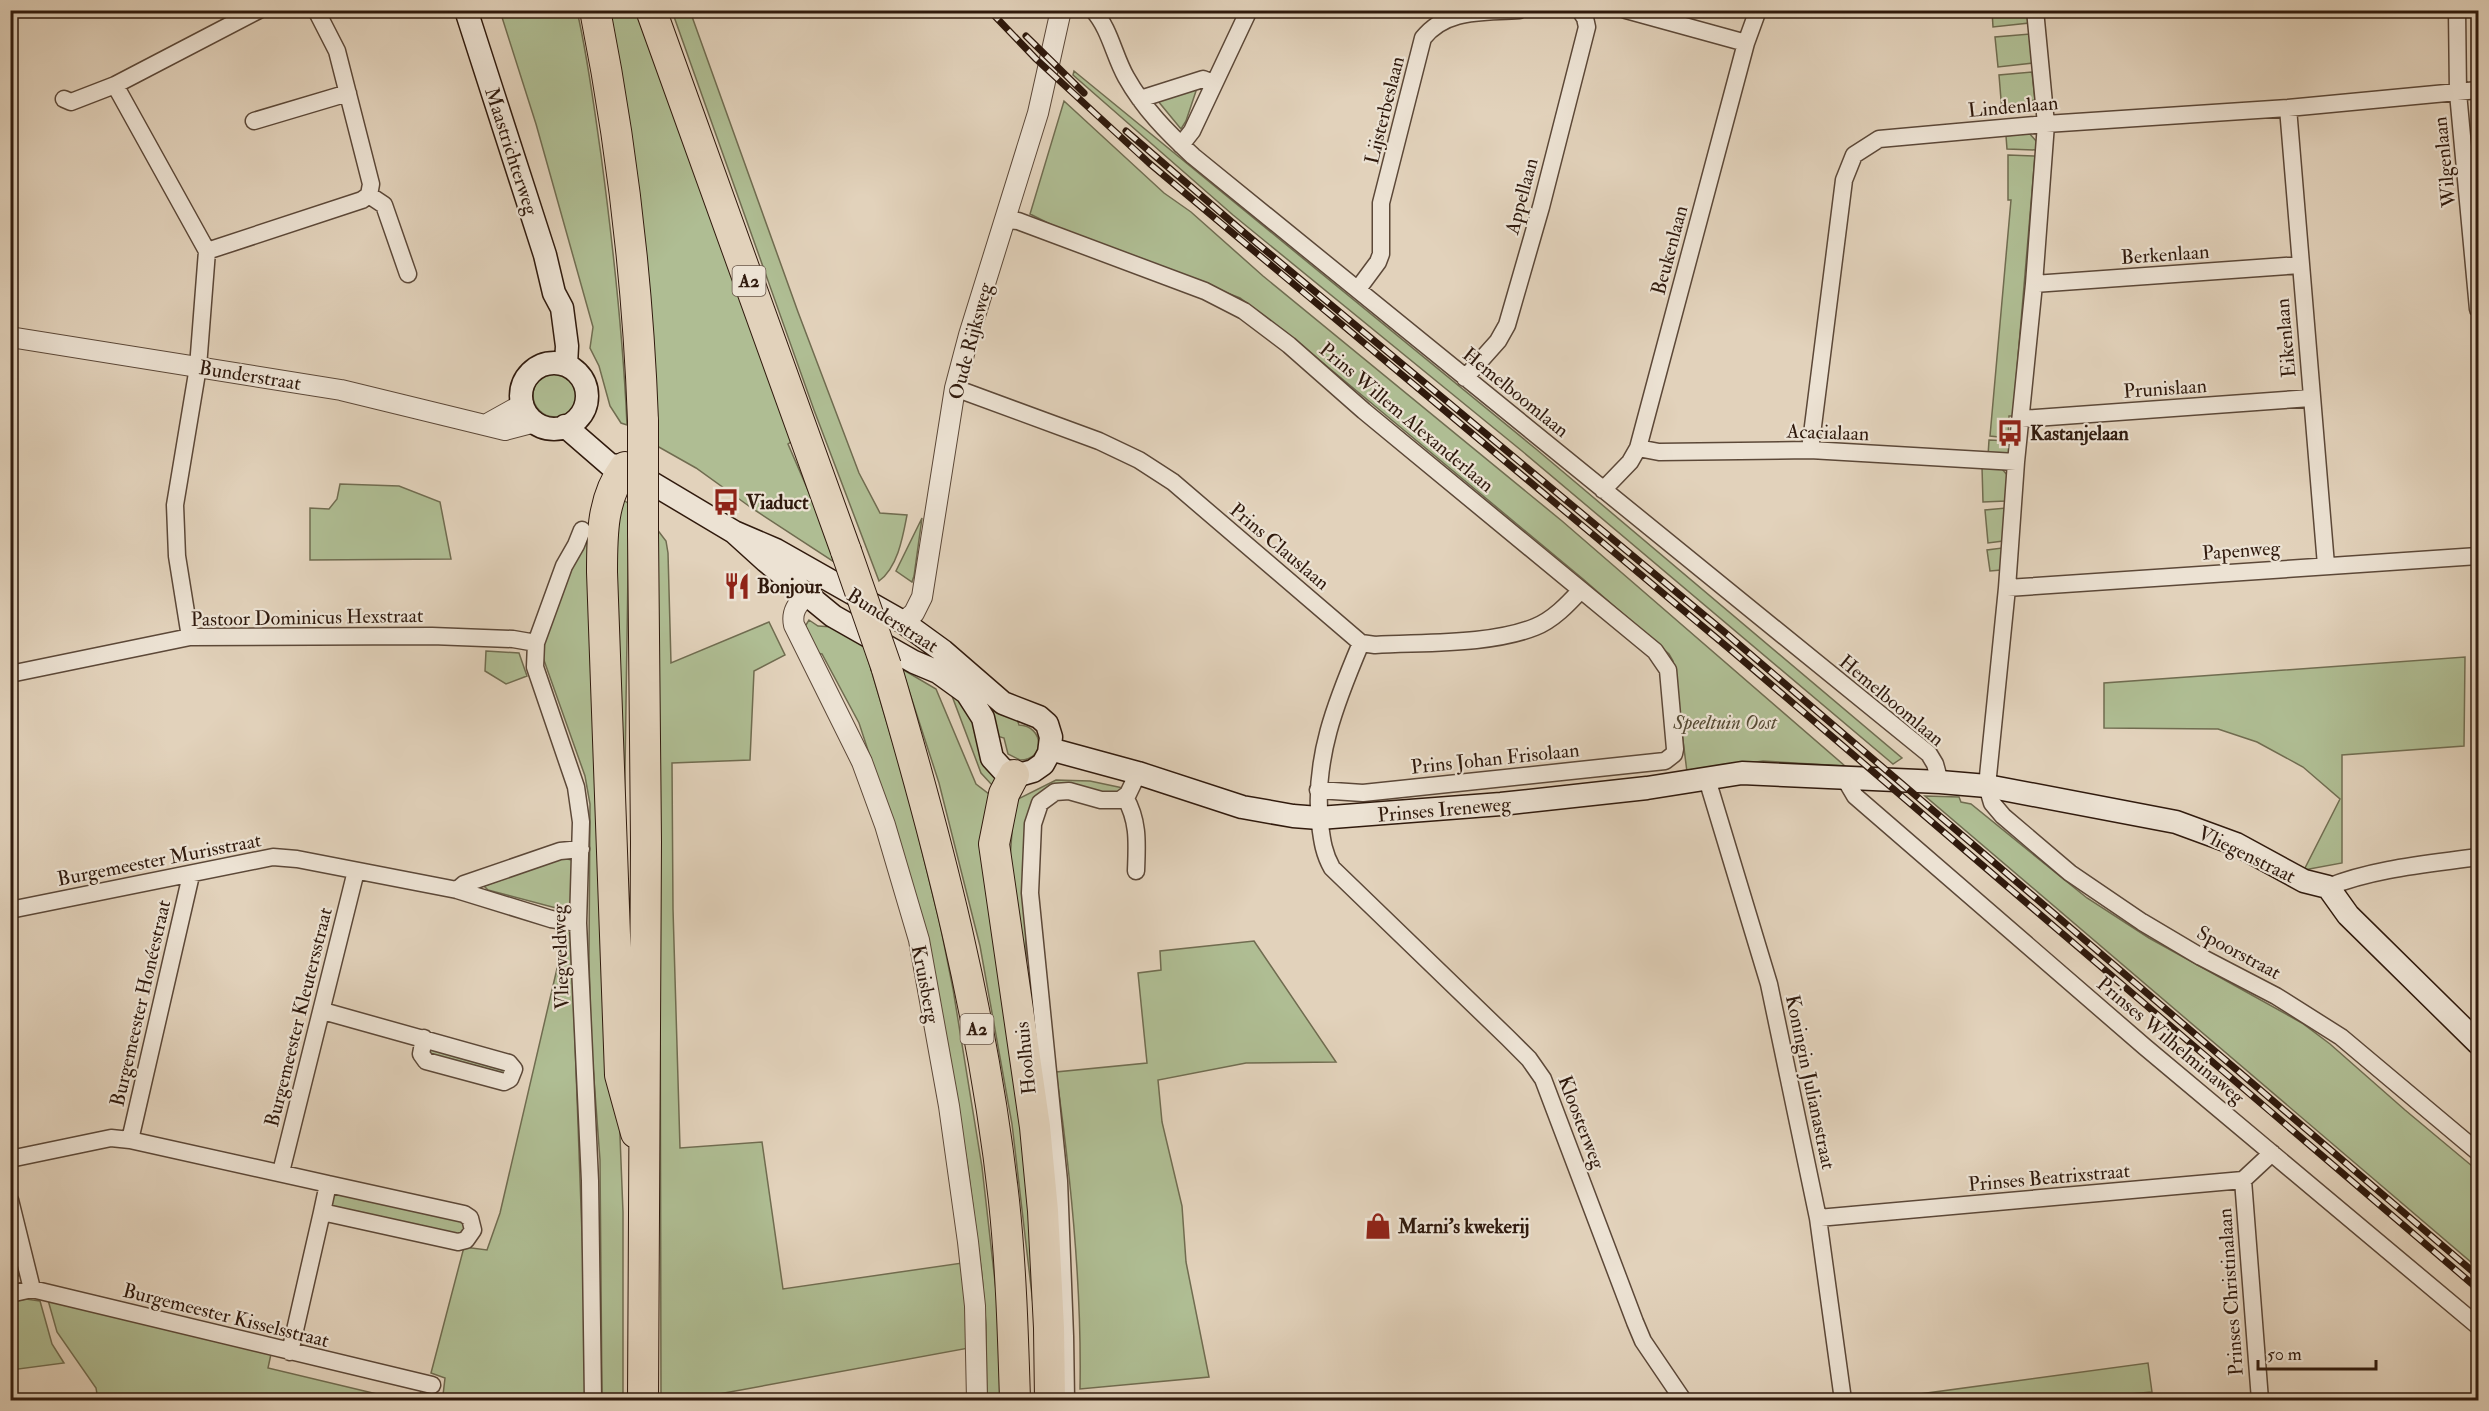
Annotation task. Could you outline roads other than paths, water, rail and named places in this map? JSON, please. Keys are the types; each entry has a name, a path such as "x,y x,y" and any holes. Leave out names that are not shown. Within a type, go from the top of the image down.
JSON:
{"highway":[{"path":"595,10 612,106 630,242 641,362 646,842 643,1401"},
{"name":"A2","path":"651,10 886,666 937,846 980,1045 1004,1201 1015,1401"},
{"path":"626,467 615,480 606,504 602,538 602,572 620,1075 645,1164"},
{"name":"A2","path":"1014,775 1004,794 994,844 1035,1127 1043,1211 1050,1401"}],"main road":[{"name":"Maastrichterweg","path":"466,10 545,255 554,293 562,308 567,346 556,364"},
{"path":"556,364 578,372 585,384 587,397 583,412 565,426 549,428 529,413 522,390 527,378 537,368 556,364"},
{"name":"Bunderstraat","path":"583,412 588,425 619,453 626,467"},
{"name":"Bunderstraat","path":"565,426 610,465 626,467 734,532 776,550 903,622 943,651 1009,706 1035,715 1044,721 1051,732 1050,749"},
{"name":"Bunderstraat","path":"734,532 766,561 843,622 955,684 973,700 985,724 993,758 1003,770 1014,775"},
{"path":"807,594 830,598 883,629 891,629 903,622"},
{"path":"1014,775 1027,774 1038,768 1050,749"},
{"name":"Prinses Ireneweg","path":"1050,749 1138,772 1242,807 1319,818 1501,804 1647,788 1755,773 1845,779"},
{"name":"Vliegenstraat","path":"1845,779 1987,786 2176,822 2236,844 2304,881 2328,887"},
{"path":"2328,887 2348,915 2478,1043"}],"street":[{"path":"64,99 71,102 115,85 259,10"},
{"path":"207,250 362,200 369,195 372,184 337,51 316,10"},
{"name":"Oude Rijksweg","path":"903,622 914,613 922,597 955,388 975,315 1038,113 1061,10"},
{"name":"Hemelboomlaan","path":"1093,10 1104,27 1126,77 1140,99 1150,114 1181,145 1929,754 1935,764 1940,782"},
{"path":"1181,145 1192,131 1249,10"},
{"name":"Lijsterbeslaan","path":"1358,289 1378,262 1381,254 1381,203 1423,38 1432,26 1461,14 1519,10"},
{"path":"1626,10 1746,43"},
{"name":"Beukenlaan","path":"1603,490 1630,462 1638,448 1746,43 1758,10"},
{"path":"1987,786 2007,588 2046,124 2035,10"},
{"name":"Wilgenlaan","path":"2457,10 2458,93 2478,309"},
{"name":"Appellaan","path":"1465,378 1498,341 1507,325 1541,207 1587,27 1586,18 1581,11"},
{"path":"1140,99 1203,79 1213,83"},
{"path":"115,85 207,250 198,367 174,522 190,637"},
{"name":"Lindenlaan","path":"1810,450 1844,180 1854,155 1880,139 2046,124 2288,108 2478,90"},
{"path":"254,121 348,93"},
{"name":"Eikenlaan","path":"2288,108 2326,565"},
{"path":"369,195 384,205 408,274"},
{"name":"Prins Willem Alexanderlaan","path":"1006,219 1018,221 1205,291 1244,311 1289,345 1364,411 1655,651 1664,662 1669,676 1674,754"},
{"name":"Berkenlaan","path":"2034,284 2300,265"},
{"name":"Bunderstraat","path":"10,337 350,392 487,424 529,413"},
{"name":"Prins Clauslaan","path":"955,388 1099,441 1138,460 1173,482 1360,643"},
{"name":"Prunislaan","path":"2021,419 2311,398"},
{"name":"Acacialaan","path":"1638,448 1659,452 1810,450 2016,462"},
{"name":"Vliegveldweg","path":"582,530 564,566 536,643 535,667 576,787 581,822 578,922 590,1181 593,1401"},
{"name":"Papenweg","path":"2007,588 2478,556"},
{"path":"1360,643 1386,645 1488,639 1512,634 1537,627 1561,611 1581,590"},
{"name":"Kruisberg","path":"807,594 793,613 794,625 862,762 885,825 919,940 949,1106 968,1242 975,1306 978,1401"},
{"name":"Pastoor Dominicus Hexstraat","path":"10,674 190,637 432,636 513,639 536,643"},
{"name":"Kloosterweg","path":"1360,643 1337,699 1319,766 1319,818 1323,847 1332,868 1508,1038 1529,1059 1543,1078 1643,1341 1683,1401"},
{"name":"Prins Johan Frisolaan","path":"1318,790 1363,793 1665,761 1674,754"},
{"path":"1136,871 1137,828 1134,812 1125,797 1138,772"},
{"name":"Koningin Julianastraat","path":"1707,779 1769,984 1818,1218 1843,1401"},
{"name":"Prinses Wilhelminaweg","path":"1845,779 1855,796 2145,1047 2478,1326"},
{"name":"Spoorstraat","path":"1987,786 1992,803 2003,816 2070,873 2142,922 2201,957 2277,996 2341,1037 2478,1152"},
{"name":"Hoolhuis","path":"1066,1401 1059,1181 1030,893 1033,824 1040,803 1055,792 1069,791 1107,801 1125,797"},
{"path":"457,890 464,884 560,851 581,849"},
{"name":"Burgemeester Murisstraat","path":"10,910 273,857 297,859 457,890 551,919 578,922"},
{"path":"2328,887 2399,869 2478,857"},
{"name":"Burgemeester Kleutersstraat","path":"281,1172 323,1011 356,871"},
{"name":"Burgemeester Honéestraat","path":"130,1140 191,875"},
{"path":"323,1011 424,1038 509,1063 514,1069 512,1075 504,1082 426,1061 421,1054 424,1038"},
{"path":"10,1159 111,1138 130,1140 464,1214 470,1218 473,1230 466,1240 458,1242 322,1212"},
{"path":"2243,1180 2272,1153"},
{"name":"Prinses Beatrixstraat","path":"1818,1218 2243,1180"},
{"name":"Prinses Christinalaan","path":"2243,1180 2260,1401"},
{"path":"290,1352 328,1184"},
{"path":"10,1200 32,1289"},
{"name":"Burgemeester Kisselsstraat","path":"10,1294 32,1289 432,1385"}],"railway":[{"path":"989,10 1036,59 1149,163 1732,651 2478,1289"},
{"path":"1026,36 1084,93"},
{"path":"1126,131 1241,230 1722,630 2478,1276"}],"place":[{"name":"Kastanjelaan","path":"2010,433"},
{"name":"Viaduct","path":"726,502"},
{"name":"Bonjour","path":"737,586"},
{"name":"Marni's kwekerij","path":"1378,1226"}],"park label":[{"name":"Speeltuin Oost","path":"1725,722"}]}
